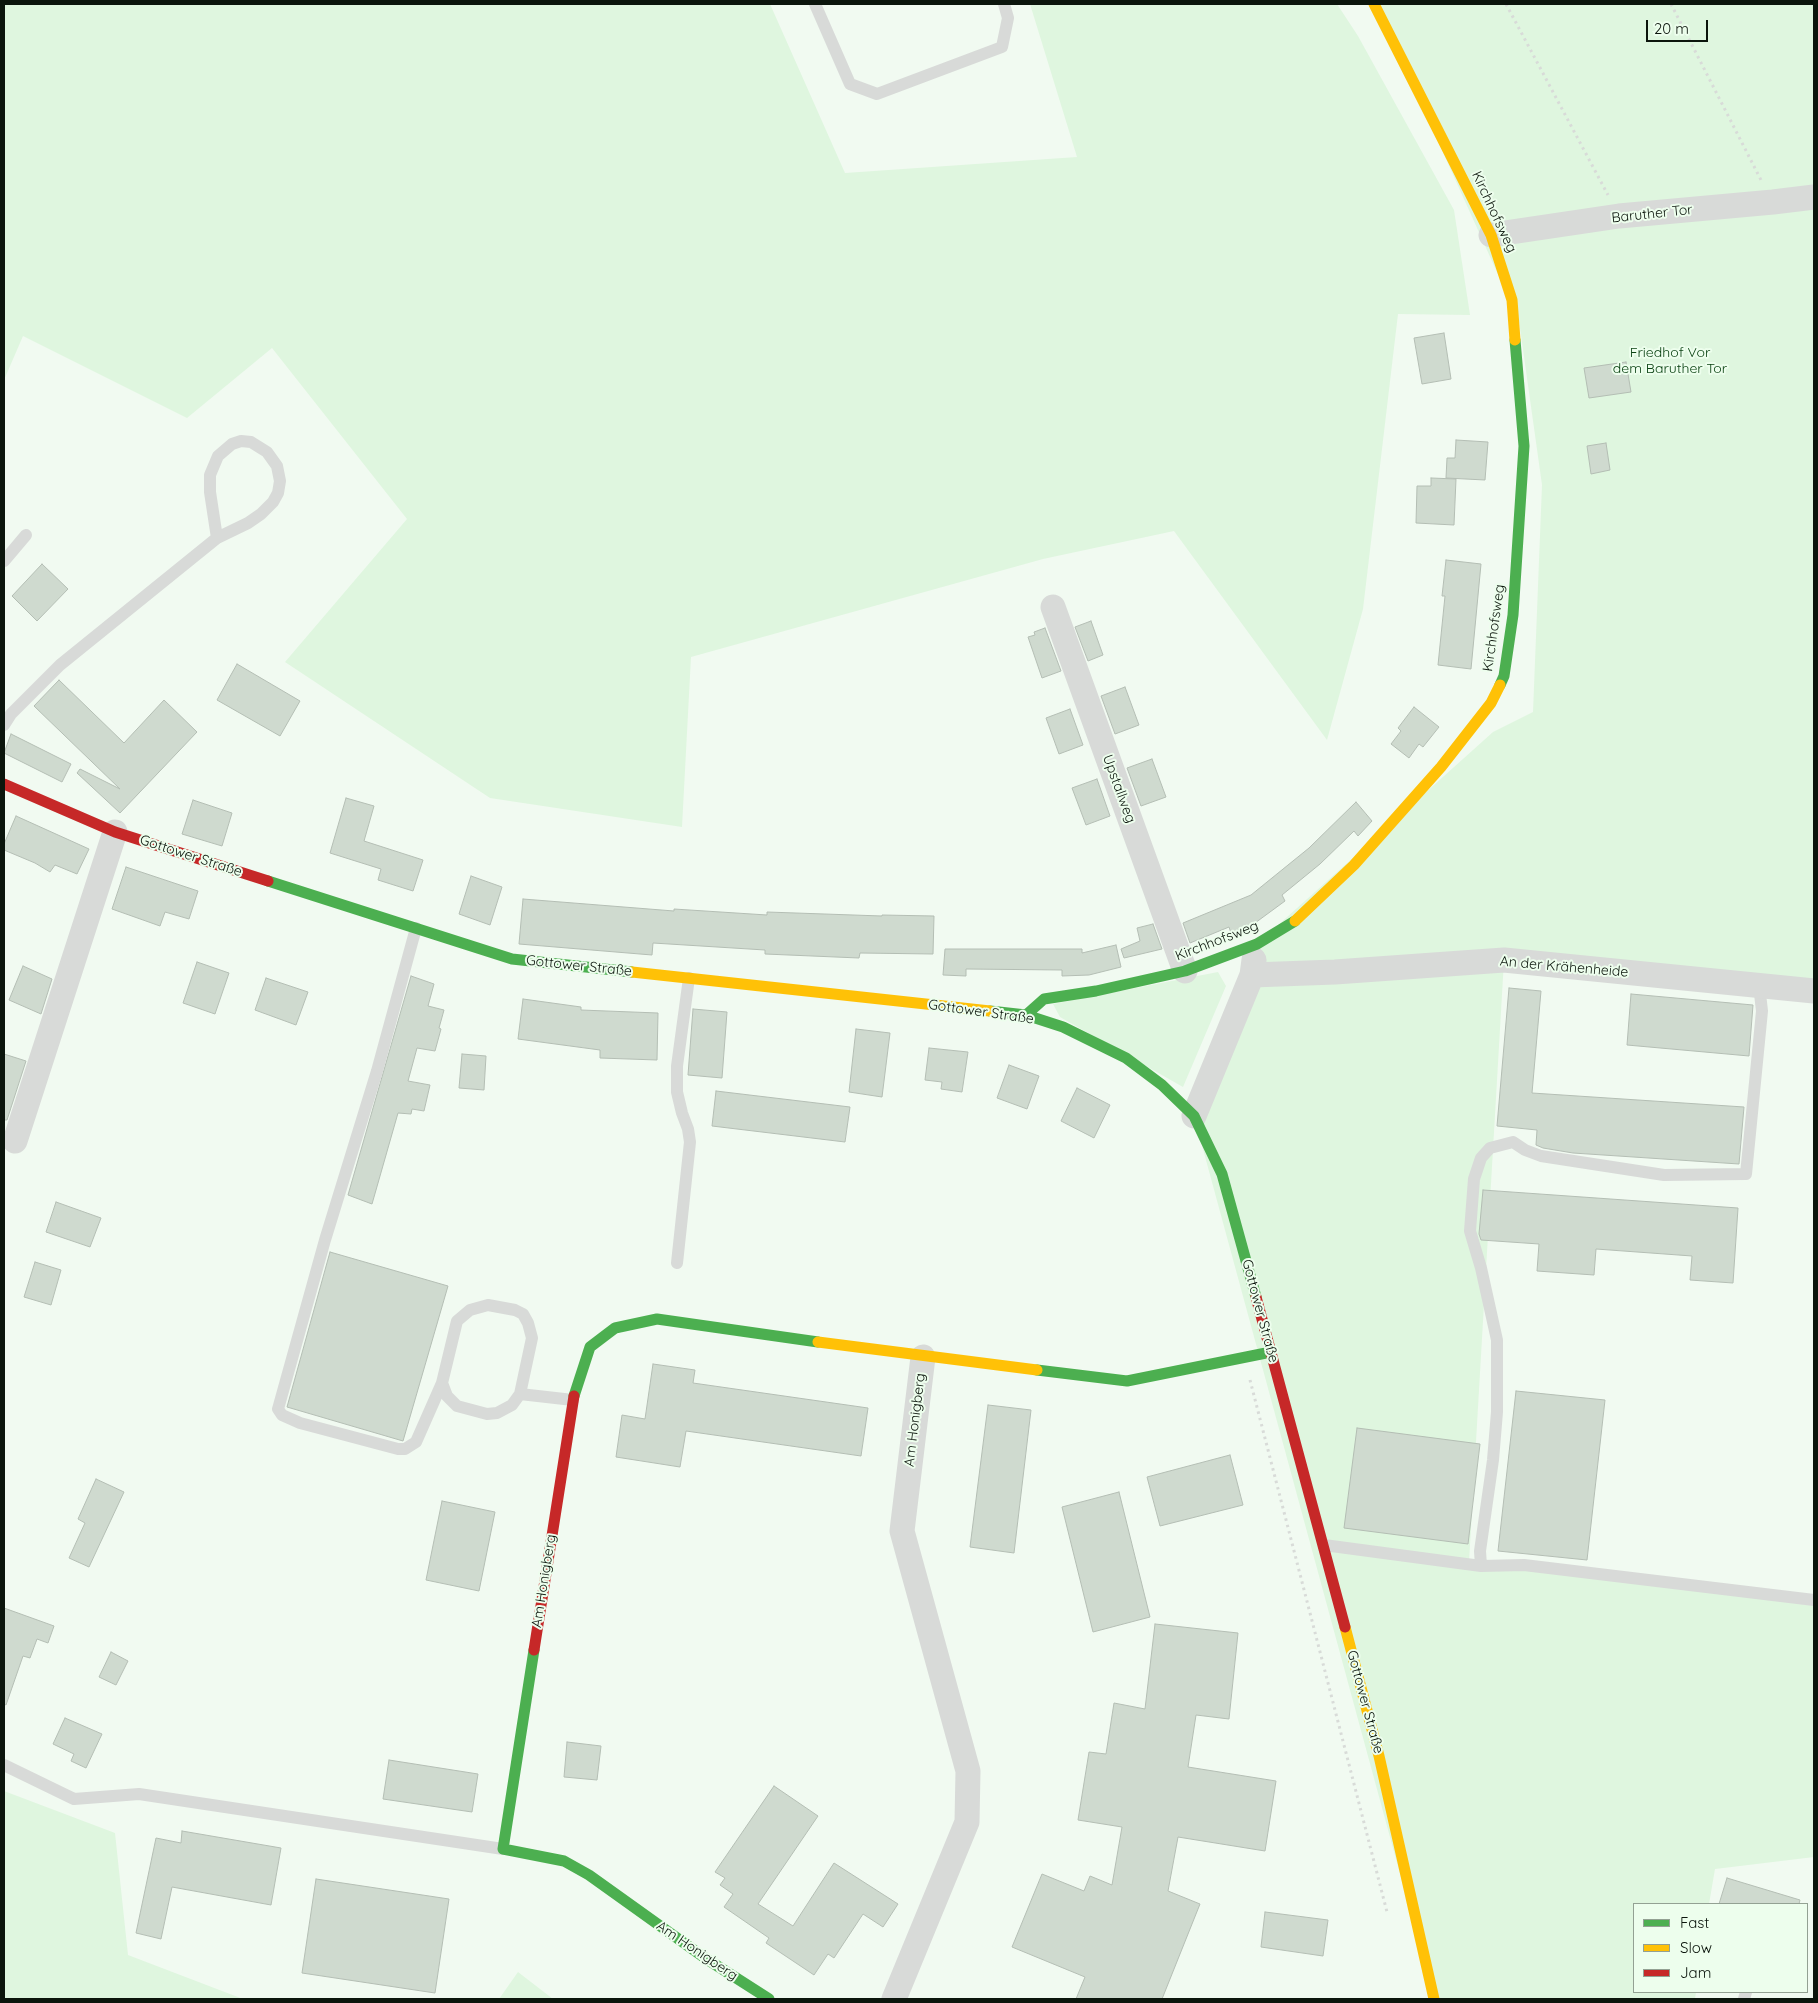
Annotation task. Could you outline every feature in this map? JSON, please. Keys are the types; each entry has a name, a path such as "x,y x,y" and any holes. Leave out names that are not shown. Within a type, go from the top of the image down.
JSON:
{"street":[{"name":"Kirchhofsweg","path":"1026,1015 1044,999 1096,991 1185,971 1257,944 1294,922 1354,865 1441,767 1491,703 1504,676 1513,616 1524,446 1512,300 1491,236 1374,4"},
{"name":"Baruther Tor","path":"1491,236 1619,216 1814,197"},
{"name":"Upstallweg","path":"1053,607 1185,971"},
{"name":"Gottower Straße","path":"4,784 115,832 512,959 1026,1015 1063,1028 1126,1058 1162,1085 1194,1116 1222,1174 1324,1546 1379,1756 1434,1999"},
{"path":"15,1141 115,832"},
{"path":"1194,1116 1252,975 1257,944"},
{"name":"An der Krähenheide","path":"1252,975 1335,972 1504,960 1814,991"},
{"name":"Am Honigberg","path":"769,1999 705,1958 589,1875 564,1861 502,1849 573,1400 590,1347 615,1328 657,1319 923,1357 1127,1381 1271,1352"},
{"name":"Am Honigberg","path":"894,1999 967,1822 968,1771 902,1531 923,1357"}],"lane":[{"path":"815,4 850,84 877,94 1002,47 1008,18 1004,4"},
{"path":"4,725 10,714 60,665 217,538 242,527 262,514 273,502 278,493 280,481 277,466 267,452 251,442 241,440 232,444 218,456 210,475 210,492 217,538"},
{"path":"4,561 26,536"},
{"path":"416,928 378,1072 325,1240 278,1409 282,1416 300,1423 398,1449 405,1449 416,1442 442,1383 458,1321 470,1310 488,1305 515,1310 523,1314 531,1331 532,1338 520,1394 512,1405 496,1413 487,1414 457,1406 447,1396 442,1383"},
{"path":"678,1263 690,1142 677,1092 677,1066 689,978"},
{"path":"1481,1566 1480,1551 1493,1460 1496,1421 1497,1340 1481,1268 1470,1231 1474,1179 1481,1158 1490,1148 1513,1142 1525,1150 1541,1156 1664,1175 1746,1174 1762,1011 1759,986"},
{"path":"520,1394 573,1400"},
{"path":"1324,1546 1481,1566 1524,1565 1814,1600"},
{"path":"4,1765 74,1799 138,1794 502,1849"}],"path":[{"path":"1506,4 1619,216"},
{"path":"1671,4 1773,202"},
{"path":"1244,1358 1388,1913"}],"green space":[{"path":"4,4 770,4 845,173 1077,157 1030,4 1337,4 1358,36 1454,210 1470,315 1398,314 1363,609 1327,740 1174,531 1043,559 691,657 682,827 490,798 285,662 407,519 272,348 187,418 23,336 4,380"},
{"name":"Friedhof Vor dem Baruther Tor","path":"1376,4 1814,4 1814,991 1504,960 1469,1562 1814,1602 1814,1857 1715,1869 1709,1903 1633,1903 1633,1993 1696,1993 1695,1999 1434,1999 1194,1116 1257,944 1493,732 1533,712 1542,485 1519,321"},
{"path":"1218,972 1226,986 1183,1087 1060,1017 1053,1004"},
{"path":"4,1791 115,1833 128,1955 243,1999 4,1999"},
{"path":"518,1972 553,1999 499,1999"}],"building":[{"path":"1444,333 1451,379 1422,384 1414,338"},
{"path":"1626,362 1631,392 1589,398 1584,368"},
{"path":"1456,440 1488,442 1485,480 1446,478 1447,458 1455,458"},
{"path":"1606,443 1610,470 1591,474 1587,446"},
{"path":"1431,478 1456,479 1454,525 1416,523 1417,486 1431,486"},
{"path":"1446,560 1481,564 1471,669 1438,665 1445,596 1442,596"},
{"path":"42,564 68,589 37,621 12,596"},
{"path":"1091,621 1103,655 1088,661 1075,627"},
{"path":"1045,628 1061,671 1042,678 1028,637 1035,635 1034,632"},
{"path":"237,664 300,701 280,736 217,700"},
{"path":"59,680 124,743 164,700 197,732 120,813 77,773 80,769 120,789 34,706"},
{"path":"1125,687 1139,725 1115,734 1101,696"},
{"path":"1414,707 1439,727 1423,747 1419,744 1409,758 1391,744 1401,731 1398,728"},
{"path":"1070,709 1083,745 1059,754 1046,718"},
{"path":"11,734 71,764 62,782 4,753"},
{"path":"1152,759 1166,797 1141,806 1127,768"},
{"path":"1097,779 1110,816 1086,825 1072,788"},
{"path":"346,798 374,806 364,841 423,860 413,891 378,880 381,869 330,853"},
{"path":"193,800 232,813 222,846 182,834"},
{"path":"1356,802 1372,821 1358,836 1354,831 1320,864 1282,895 1285,901 1255,923 1231,933 1229,927 1190,943 1183,923 1251,895 1309,848"},
{"path":"16,816 89,849 77,874 55,865 50,872 35,863 4,850 4,844"},
{"path":"126,867 198,891 189,919 165,912 160,926 112,909"},
{"path":"471,876 502,887 490,925 459,914"},
{"path":"523,899 674,911 674,909 767,915 767,912 934,916 933,954 860,953 859,958 765,954 765,950 653,943 652,955 519,944"},
{"path":"1153,924 1162,949 1124,958 1121,949 1140,941 1137,928"},
{"path":"1116,945 1121,967 1089,975 1062,976 1062,970 966,969 966,976 943,975 945,949 1082,949 1082,953"},
{"path":"197,962 229,973 215,1014 183,1003"},
{"path":"23,966 52,979 41,1014 9,1000"},
{"path":"411,976 434,984 428,1006 444,1010 439,1028 441,1029 435,1051 417,1048 408,1081 430,1085 424,1111 412,1109 411,1114 398,1113 372,1204 348,1195"},
{"path":"266,978 308,992 296,1025 255,1010"},
{"path":"1509,988 1541,991 1532,1093 1744,1107 1739,1164 1573,1153 1536,1145 1537,1130 1497,1126"},
{"path":"1631,994 1753,1005 1749,1056 1627,1045"},
{"path":"523,999 581,1007 581,1010 658,1013 657,1060 600,1058 600,1050 518,1039"},
{"path":"693,1009 727,1012 722,1078 688,1075"},
{"path":"856,1029 890,1033 882,1097 849,1092"},
{"path":"929,1048 968,1052 962,1092 941,1089 942,1082 925,1080"},
{"path":"4,1054 26,1061 7,1120 4,1120"},
{"path":"462,1054 486,1056 484,1090 459,1088"},
{"path":"1009,1065 1039,1076 1027,1109 997,1098"},
{"path":"1077,1088 1110,1105 1094,1138 1061,1121"},
{"path":"716,1091 850,1107 845,1142 712,1126"},
{"path":"1483,1190 1738,1208 1733,1283 1690,1280 1692,1256 1596,1249 1594,1275 1537,1271 1539,1244 1481,1240 1479,1234"},
{"path":"56,1202 101,1218 90,1247 46,1232"},
{"path":"330,1252 448,1286 403,1441 287,1407"},
{"path":"35,1262 61,1270 51,1305 24,1297"},
{"path":"653,1364 695,1370 693,1383 868,1408 861,1456 686,1431 680,1467 616,1457 622,1415 645,1419"},
{"path":"1516,1391 1605,1400 1587,1560 1498,1551"},
{"path":"988,1405 1031,1410 1014,1553 970,1547"},
{"path":"1357,1428 1480,1444 1468,1544 1344,1528"},
{"path":"1230,1455 1243,1505 1160,1526 1147,1477"},
{"path":"96,1479 124,1492 89,1567 69,1558 85,1523 78,1519"},
{"path":"1119,1492 1150,1617 1093,1632 1062,1507"},
{"path":"442,1501 495,1512 479,1591 426,1580"},
{"path":"4,1608 54,1626 48,1643 37,1639 30,1658 23,1656 6,1705 4,1704"},
{"path":"1155,1624 1238,1633 1229,1719 1196,1715 1188,1767 1276,1781 1265,1851 1178,1837 1168,1891 1200,1904 1162,1999 1076,1999 1085,1977 1012,1947 1042,1874 1084,1891 1090,1876 1112,1885 1122,1827 1078,1820 1089,1752 1106,1754 1114,1703 1145,1709"},
{"path":"111,1652 128,1661 116,1685 99,1677"},
{"path":"65,1718 102,1734 86,1768 71,1761 74,1754 53,1744"},
{"path":"567,1742 601,1746 597,1780 564,1777"},
{"path":"389,1760 478,1774 472,1812 383,1799"},
{"path":"774,1786 818,1816 758,1904 793,1926 834,1863 898,1904 883,1927 863,1914 834,1958 828,1954 814,1975 766,1943 769,1938 724,1907 733,1894 720,1885 725,1878 715,1872"},
{"path":"182,1831 281,1848 271,1905 172,1887 161,1939 136,1933 156,1838 181,1843"},
{"path":"1727,1878 1800,1900 1799,1903 1719,1903"},
{"path":"316,1879 449,1899 435,1993 302,1973"},
{"path":"1265,1912 1328,1920 1323,1956 1261,1947"}],"traffic: fast":[{"path":"1500,685 1504,676 1513,615 1524,446 1515,340"},
{"path":"268,881 512,959 632,972"},
{"path":"1026,1015 1044,999 1096,991 1185,971 1257,944 1295,921"},
{"path":"990,1011 1026,1015 1063,1027 1126,1058 1162,1085 1194,1116 1222,1174 1256,1297"},
{"path":"574,1396 590,1347 615,1328 657,1319 818,1342"},
{"path":"1037,1370 1127,1381 1271,1352"},
{"path":"534,1650 503,1849 564,1861 589,1875 705,1958 769,1999"}],"traffic: slow":[{"path":"1374,4 1491,235 1512,300 1515,340"},
{"path":"1295,921 1354,865 1441,767 1491,703 1500,685"},
{"path":"632,972 990,1011"},
{"path":"818,1342 1037,1370"},
{"path":"1345,1627 1379,1756 1434,1999"}],"traffic: jam":[{"path":"4,784 115,832 268,881"},
{"path":"1256,1297 1345,1627"},
{"path":"534,1650 574,1396"}]}
